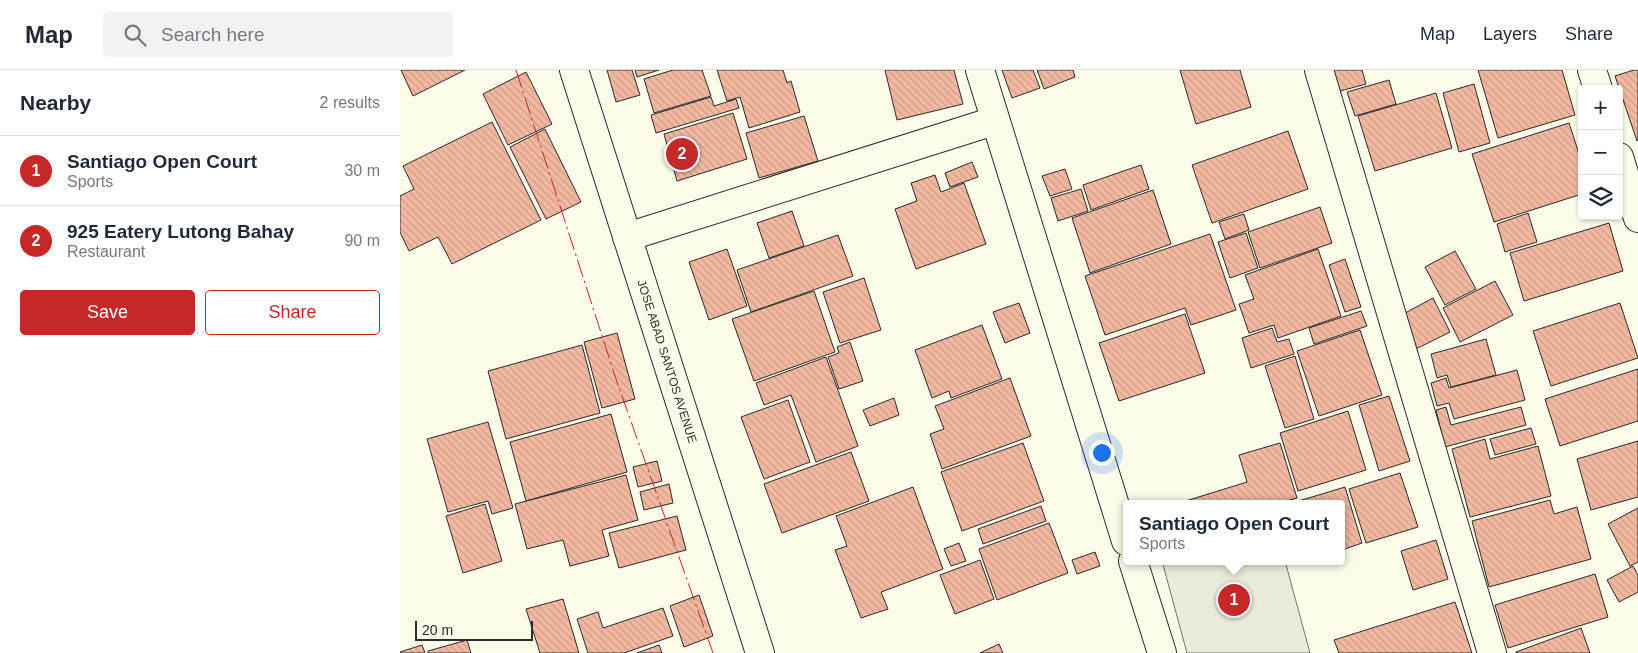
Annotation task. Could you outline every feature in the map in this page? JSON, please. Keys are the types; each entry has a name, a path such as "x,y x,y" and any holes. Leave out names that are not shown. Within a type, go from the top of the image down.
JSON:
{"main road":[{"name":"JOSE ABAD SANTOS AVENUE","path":"574,70 760,653"},
{"path":"980,70 994,121 1123,531"},
{"path":"1318,70 1492,653"},
{"path":"1592,70 1597,85"},
{"path":"627,238 994,121"},
{"path":"1623,170 1638,218"},
{"path":"1134,565 1162,653"}],"shaded area":[{"path":"1163,565 1286,565 1310,653 1187,653"}],"building":[{"path":"401,70 465,70 413,96"},
{"path":"607,70 632,70 640,95 616,102"},
{"path":"635,70 659,70 637,77"},
{"path":"673,70 702,70 711,96 654,113 644,79"},
{"path":"717,70 783,70 787,83 791,81 800,112 749,128 740,97 727,101"},
{"path":"885,70 954,70 963,104 897,120"},
{"path":"1002,70 1033,70 1040,88 1012,98"},
{"path":"1037,70 1073,70 1075,77 1044,89"},
{"path":"1180,70 1240,70 1251,107 1196,124"},
{"path":"1327,70 1362,70 1366,84 1333,93"},
{"path":"1478,70 1562,70 1575,115 1498,138"},
{"path":"1638,70 1637,141 1623,100 1623,85 1618,85 1615,76"},
{"path":"526,72 552,124 508,145 483,94"},
{"path":"1389,80 1396,104 1355,116 1347,92"},
{"path":"1474,84 1490,143 1459,152 1443,93"},
{"path":"1436,93 1452,148 1375,171 1358,116"},
{"path":"711,97 714,106 736,99 739,108 656,133 651,115"},
{"path":"733,113 747,159 677,181 664,134"},
{"path":"804,116 818,161 759,178 746,133"},
{"path":"492,122 541,220 452,264 438,237 409,251 400,232 400,196 414,189 403,166"},
{"path":"1569,123 1578,151 1578,195 1494,222 1472,154"},
{"path":"545,129 581,202 546,219 510,147"},
{"path":"1288,131 1308,189 1212,223 1192,165"},
{"path":"972,162 978,177 950,187 945,173"},
{"path":"1141,165 1149,189 1091,210 1083,185"},
{"path":"1065,169 1072,189 1050,196 1042,176"},
{"path":"935,175 941,192 964,183 986,244 916,269 895,209 917,201 911,183"},
{"path":"1081,189 1088,211 1058,221 1051,198"},
{"path":"1153,190 1171,244 1090,273 1072,218"},
{"path":"1320,207 1332,243 1260,268 1248,232"},
{"path":"792,211 804,246 769,258 757,223"},
{"path":"1528,213 1537,242 1505,252 1497,224"},
{"path":"1244,214 1249,230 1225,239 1219,222"},
{"path":"1609,223 1623,271 1524,301 1510,253"},
{"path":"1246,233 1258,268 1230,278 1218,242"},
{"path":"1210,234 1236,310 1191,325 1185,308 1105,335 1085,276"},
{"path":"838,235 853,276 751,312 737,270"},
{"path":"727,249 747,306 709,320 689,262"},
{"path":"1318,249 1341,316 1278,338 1274,325 1249,333 1239,304 1254,299 1245,275"},
{"path":"1455,251 1476,289 1445,305 1425,267"},
{"path":"1345,259 1361,307 1345,312 1329,265"},
{"path":"864,278 881,330 840,343 823,292"},
{"path":"1495,281 1513,315 1460,342 1443,308"},
{"path":"814,291 835,352 754,381 732,319"},
{"path":"1433,298 1450,332 1412,351 1394,319"},
{"path":"1019,303 1030,333 1005,343 993,312"},
{"path":"1620,303 1638,358 1551,386 1533,331"},
{"path":"1361,311 1367,326 1314,344 1309,328"},
{"path":"1185,314 1205,373 1119,401 1099,343"},
{"path":"982,325 1002,379 951,398 949,391 932,398 915,350"},
{"path":"1272,328 1277,342 1289,339 1294,354 1251,368 1242,338"},
{"path":"1360,330 1382,395 1319,416 1297,351"},
{"path":"617,333 635,399 602,408 584,342"},
{"path":"1486,339 1496,375 1451,387 1447,375 1437,378 1431,354"},
{"path":"850,342 863,381 839,389 828,357 839,353 837,347"},
{"path":"582,345 600,413 506,439 488,371"},
{"path":"1295,356 1314,419 1285,428 1265,366"},
{"path":"826,357 858,446 816,462 791,395 764,405 756,383"},
{"path":"1638,369 1638,421 1560,446 1545,399"},
{"path":"1517,370 1525,400 1454,419 1449,403 1437,406 1431,383 1446,378 1449,388"},
{"path":"1010,378 1031,436 942,469 930,434 944,429 935,406"},
{"path":"1389,396 1410,461 1379,471 1359,405"},
{"path":"894,398 899,415 870,426 863,410"},
{"path":"788,400 810,462 764,479 741,417"},
{"path":"1446,407 1451,425 1521,407 1526,425 1445,447 1436,410"},
{"path":"1348,411 1366,470 1298,491 1280,433"},
{"path":"611,414 627,472 526,501 510,442"},
{"path":"488,422 513,508 492,514 488,501 448,512 427,439"},
{"path":"1531,428 1536,444 1495,455 1490,439"},
{"path":"1485,439 1490,459 1538,446 1551,496 1470,517 1452,449"},
{"path":"1638,441 1638,497 1591,510 1577,459"},
{"path":"1023,443 1044,501 962,531 941,472"},
{"path":"1280,443 1297,498 1290,500 1189,500 1247,482 1239,455"},
{"path":"851,452 869,501 782,533 764,484"},
{"path":"657,461 662,481 638,487 633,467"},
{"path":"1400,473 1418,527 1366,543 1349,489"},
{"path":"626,475 638,520 602,530 609,556 570,566 563,540 527,549 515,504"},
{"path":"669,484 673,503 644,510 640,492"},
{"path":"913,487 943,569 881,592 888,609 861,618 835,550 847,546 836,516"},
{"path":"1345,487 1362,543 1345,549 1345,500 1302,500"},
{"path":"1550,500 1554,514 1577,507 1591,559 1489,587 1472,521"},
{"path":"485,504 502,561 463,573 446,516"},
{"path":"1041,506 1046,521 983,544 978,529"},
{"path":"1638,508 1638,562 1630,566 1608,524"},
{"path":"677,516 686,550 619,568 609,533"},
{"path":"1049,523 1068,573 997,600 979,549"},
{"path":"1436,540 1448,579 1413,590 1401,551"},
{"path":"959,543 966,561 951,566 944,549"},
{"path":"1095,552 1100,566 1077,574 1072,560"},
{"path":"980,560 994,599 955,614 940,575"},
{"path":"1633,566 1638,575 1638,592 1619,602 1607,580"},
{"path":"1595,574 1608,617 1508,648 1495,605"},
{"path":"699,595 713,636 684,647 670,606"},
{"path":"563,599 579,653 540,653 526,609"},
{"path":"1455,602 1472,653 1339,653 1334,640"},
{"path":"663,608 673,636 624,653 588,653 577,619 598,612 603,628"},
{"path":"1581,628 1590,653 1516,653 1516,652"},
{"path":"467,640 471,653 428,653 428,651"},
{"path":"999,644 1003,653 980,653"},
{"path":"422,645 425,653 400,653 400,652"},
{"path":"659,645 662,653 637,653"}],"power":[{"path":"516,70 617,382 713,653"}],"place":[{"name":"925 Eatery Lutong Bahay","path":"682,154"},
{"name":"Santiago Open Court","path":"1234,600"}]}
